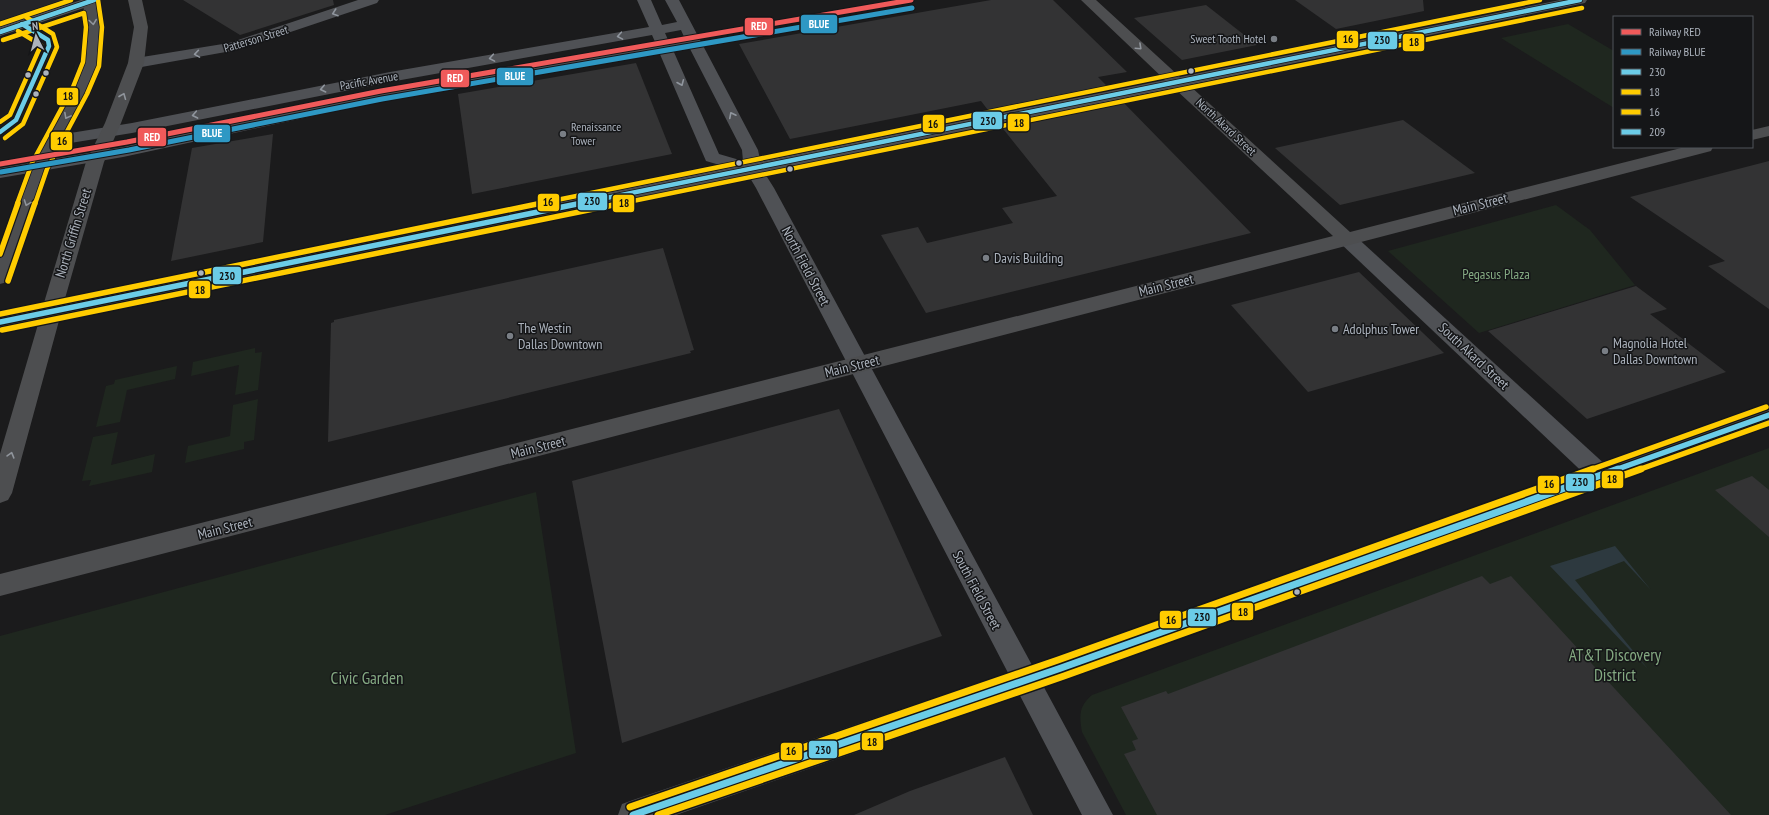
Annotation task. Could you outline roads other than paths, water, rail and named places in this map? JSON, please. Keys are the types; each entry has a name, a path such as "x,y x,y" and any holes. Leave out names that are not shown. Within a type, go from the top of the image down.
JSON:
{"main road":[{"name":"North Griffin Street","path":"0,492 51,311 97,157 136,63 141,27 134,0"},
{"name":"North Akard Street","path":"1088,0 1346,238"},
{"path":"0,322 1580,0"},
{"path":"0,278 40,166 80,90 91,64 94,28 91,1"},
{"path":"1753,135 1769,131"},
{"name":"Main Street","path":"0,586 1700,148"},
{"path":"633,815 1026,680 1769,415"}],"street":[{"name":"Patterson Street","path":"136,63 232,47 372,0"},
{"path":"644,0 659,30 712,157 753,169"},
{"name":"North Field Street","path":"672,0 750,150 753,169 765,188 858,364"},
{"path":"0,32 91,1"},
{"name":"Pacific Avenue","path":"52,141 108,132 327,88 686,25"},
{"name":"Pacific Avenue","path":"0,173 97,157 396,93 695,42"},
{"name":"South Akard Street","path":"1346,238 1601,475"},
{"name":"South Field Street","path":"858,364 1098,815"}],"rail line":[{"name":"RED","path":"0,164 127,142 381,91 911,0"},
{"name":"BLUE","path":"1,172 129,150 382,99 912,8"}],"place":[{"name":"Sweet Tooth Hotel","path":"1274,39"},
{"name":"Renaissance Tower","path":"563,134"},
{"name":"Davis Building","path":"986,258"},
{"name":"Adolphus Tower","path":"1335,329"},
{"name":"The Westin Dallas Downtown","path":"510,336"},
{"name":"Magnolia Hotel Dallas Downtown","path":"1605,351"}],"park label":[{"name":"Pegasus Plaza","path":"1496,274"},
{"name":"AT&T Discovery District","path":"1615,665"},
{"name":"Civic Garden","path":"367,678"}]}
